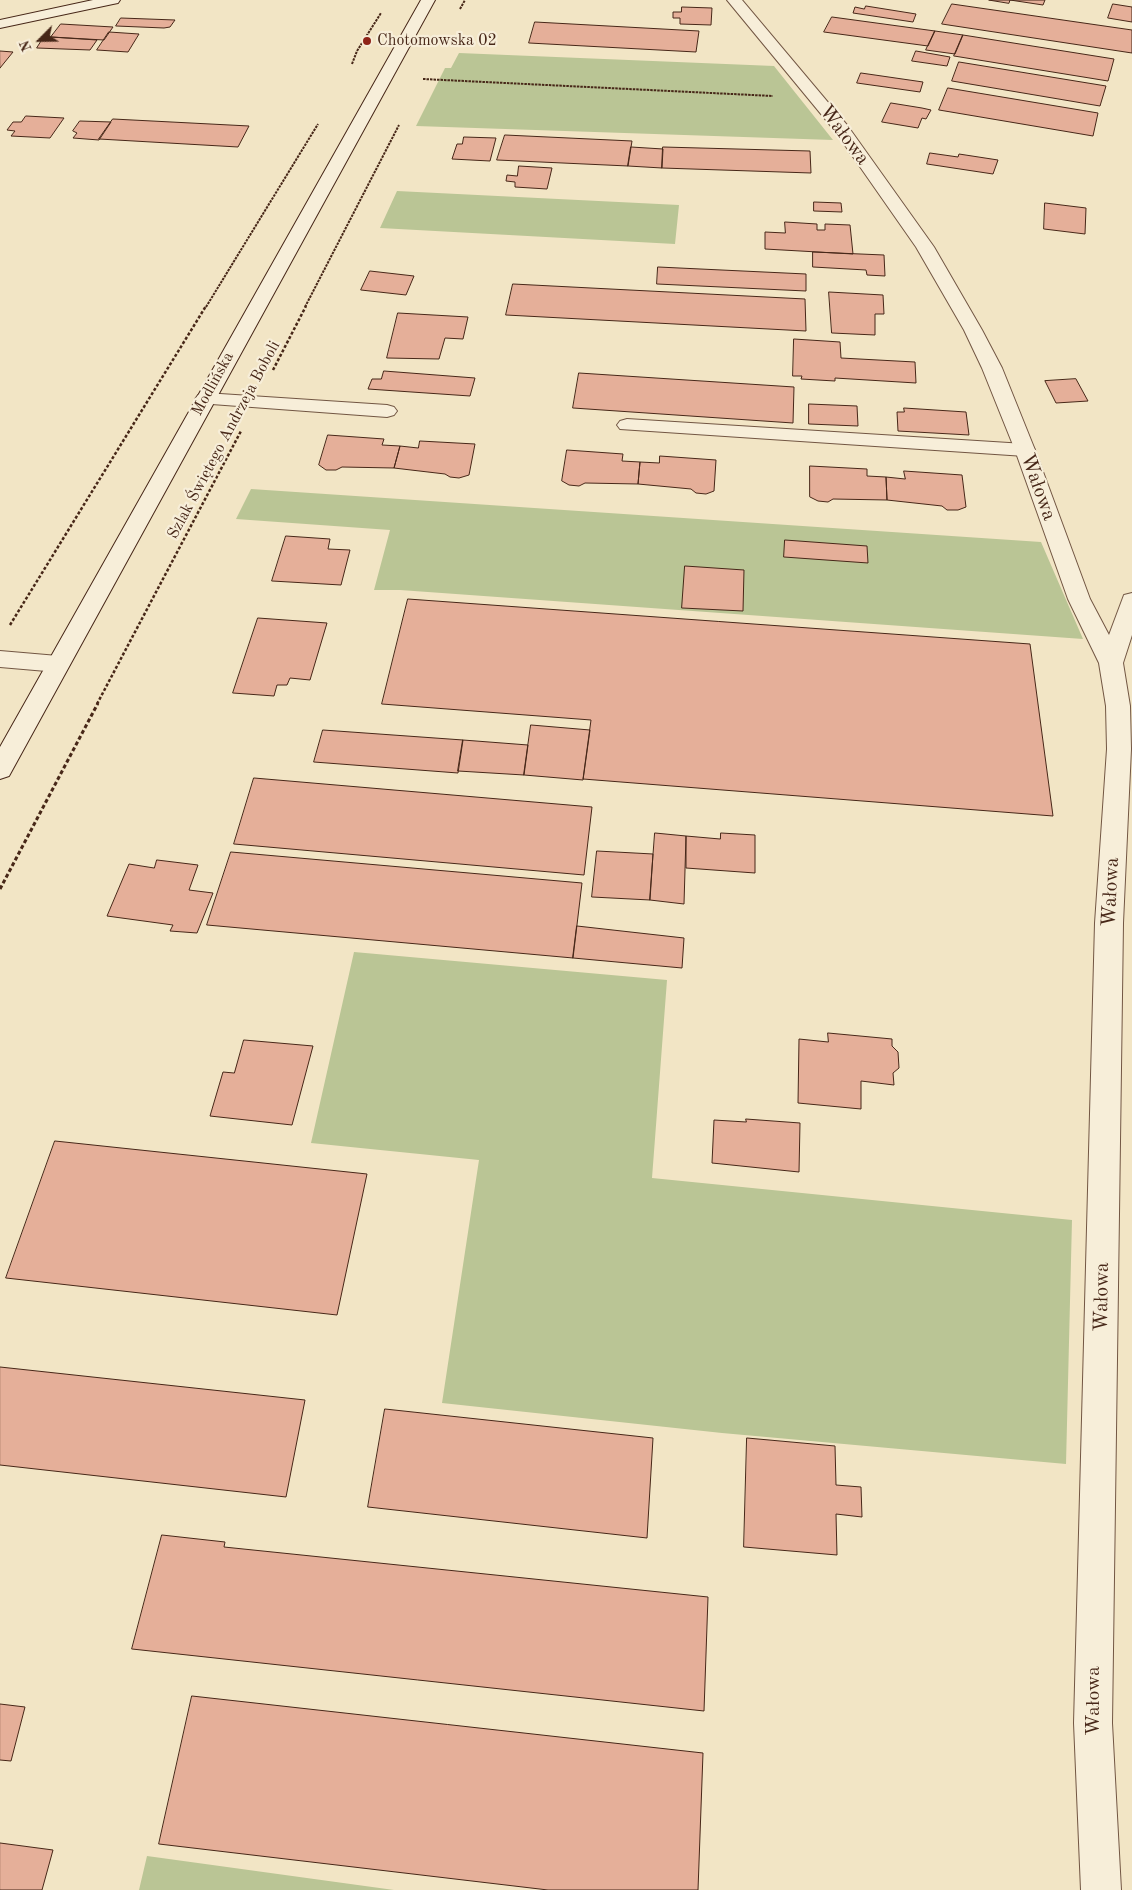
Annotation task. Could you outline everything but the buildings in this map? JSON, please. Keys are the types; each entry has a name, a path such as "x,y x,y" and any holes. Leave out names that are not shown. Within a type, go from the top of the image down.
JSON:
{"street":[{"path":"0,24 113,0"},
{"name":"Modlińska","path":"0,769 428,0"},
{"name":"Wałowa","path":"734,0 841,128 925,246 973,330 992,368 1025,450 1079,599 1111,663 1118,706 1119,749 1109,923 1093,1723 1101,1890"},
{"path":"205,399 387,411"},
{"path":"627,426 1025,450"},
{"path":"1111,663 1132,601"},
{"path":"0,659 58,664"}],"path":[{"path":"456,18 465,0"},
{"path":"352,66 357,51 384,7"},
{"path":"428,70 423,79 816,98"},
{"path":"10,625 319,122"},
{"name":"Szlak Świętego Andrzeja Boboli","path":"0,889 256,403 400,123"}],"green space":[{"path":"459,53 774,66 833,140 416,126 445,68 451,68"},
{"path":"397,191 679,205 675,244 380,228"},
{"path":"251,489 1041,542 1083,639 400,590 374,590 390,530 236,519"},
{"path":"354,952 667,980 652,1178 1072,1220 1066,1464 722,1433 442,1403 479,1160 311,1143"},
{"path":"147,1856 394,1890 139,1890"}],"place":[{"name":"Chotomowska 02","path":"367,41"}]}
